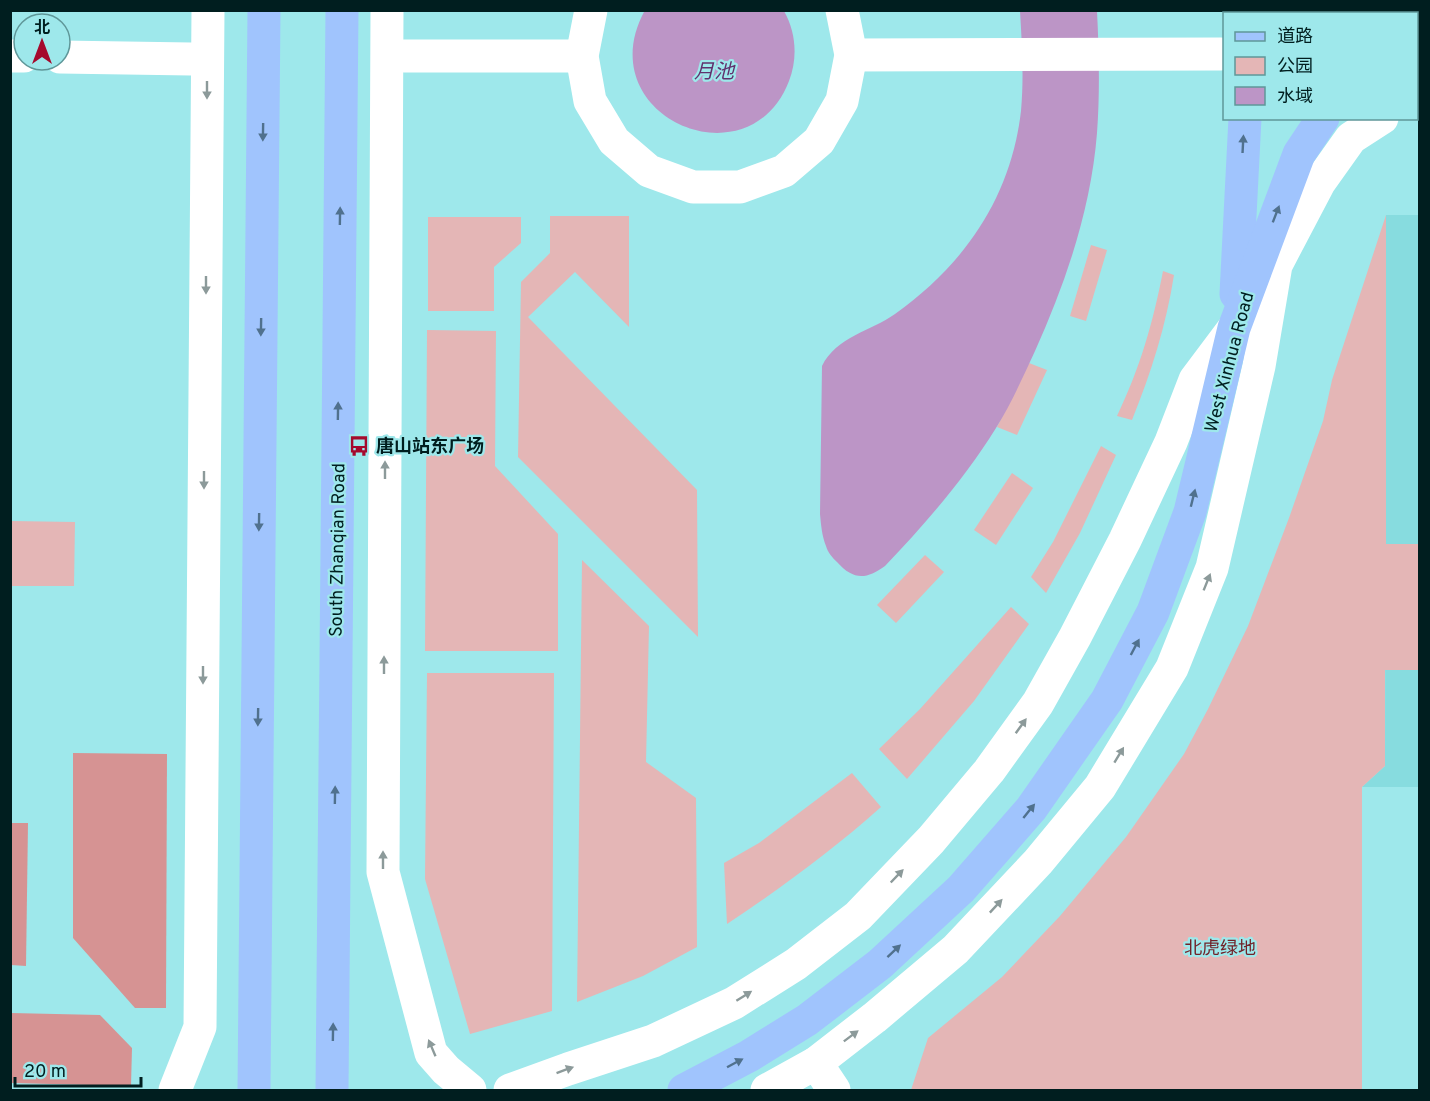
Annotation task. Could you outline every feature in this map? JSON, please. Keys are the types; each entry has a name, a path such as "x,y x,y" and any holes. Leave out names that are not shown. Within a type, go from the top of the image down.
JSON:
{"main road":[{"path":"254,1090 264,10"},
{"name":"South Zhanqian Road","path":"332,1090 342,10"},
{"path":"1234,328 1245,120"},
{"name":"West Xinhua Road","path":"684,1090 749,1056 807,1020 880,964 961,889 1031,809 1107,700 1153,612 1190,512 1234,328 1299,154 1322,120"}],"street":[{"path":"175,1090 200,1027 208,10"},
{"path":"387,10 383,872 431,1053 446,1070 470,1090"},
{"path":"591,10 582,56 590,101 614,141 649,171 693,187 740,187 784,171 819,141 842,101 850,55 842,10"},
{"path":"850,55 1221,54"},
{"path":"404,56 582,56"},
{"path":"72,57 191,59"},
{"path":"767,1090 816,1063 956,949 1038,862 1101,787 1172,668 1212,568 1259,366 1276,265 1319,183 1351,138 1379,120"},
{"path":"510,1090 653,1041 734,1003 796,964 858,916 931,840 989,771 1038,704 1125,540 1171,442 1195,380 1234,328"},
{"path":"816,1063 834,1090"}],"shaded area":[{"path":"1386,215 1419,215 1419,787 1362,787 1385,766"},
{"path":"73,753 167,754 166,1008 135,1008 73,938"},
{"path":"11,823 28,823 26,966 11,965"},
{"path":"11,1013 100,1015 132,1048 131,1086 11,1083"}],"green space":[{"name":"北虎绿地","path":"1386,215 1386,544 1419,544 1420,670 1385,670 1385,766 1362,787 1362,1090 911,1090 928,1038 1002,977 1060,916 1126,837 1184,754 1248,626 1289,518 1323,421 1332,380"},
{"path":"550,216 629,216 629,327 575,272 528,317 697,490 698,637 518,457 521,282 550,253"},
{"path":"428,217 521,217 521,243 494,267 494,311 428,311"},
{"path":"1091,245 1107,250 1086,321 1070,316"},
{"path":"1163,271 1174,275 1171,294 1157,349 1132,420 1117,416 1145,345"},
{"path":"427,330 496,331 495,466 558,534 558,651 425,651"},
{"path":"1029,363 1047,370 1017,435 997,427"},
{"path":"1101,446 1116,455 1080,533 1046,593 1031,577 1053,542"},
{"path":"1012,473 1033,488 996,545 974,530"},
{"path":"11,521 75,522 74,586 11,586"},
{"path":"925,555 944,572 896,623 877,605"},
{"path":"582,560 649,626 646,762 696,798 697,947 643,976 577,1002"},
{"path":"1011,607 1029,624 974,701 907,779 879,749 920,709"},
{"path":"427,673 554,673 552,1011 470,1034 425,879"},
{"path":"852,773 881,807 806,868 727,924 724,863 759,843"}],"water":[{"name":"月池","path":"645,10 784,11 793,36 794,63 789,81 769,112 741,129 711,133 680,125 655,107 637,81 633,48"},
{"path":"1020,11 1097,11 1099,103 1097,133 1089,189 1075,245 1057,299 1035,351 1007,410 984,447 944,500 885,566 866,576 854,575 830,555 822,530 820,514 822,366 828,356 845,341 895,314 943,273 963,250 995,200 1016,142 1021,111 1023,74"}],"place":[{"name":"唐山站东广场","path":"359,446"}]}
